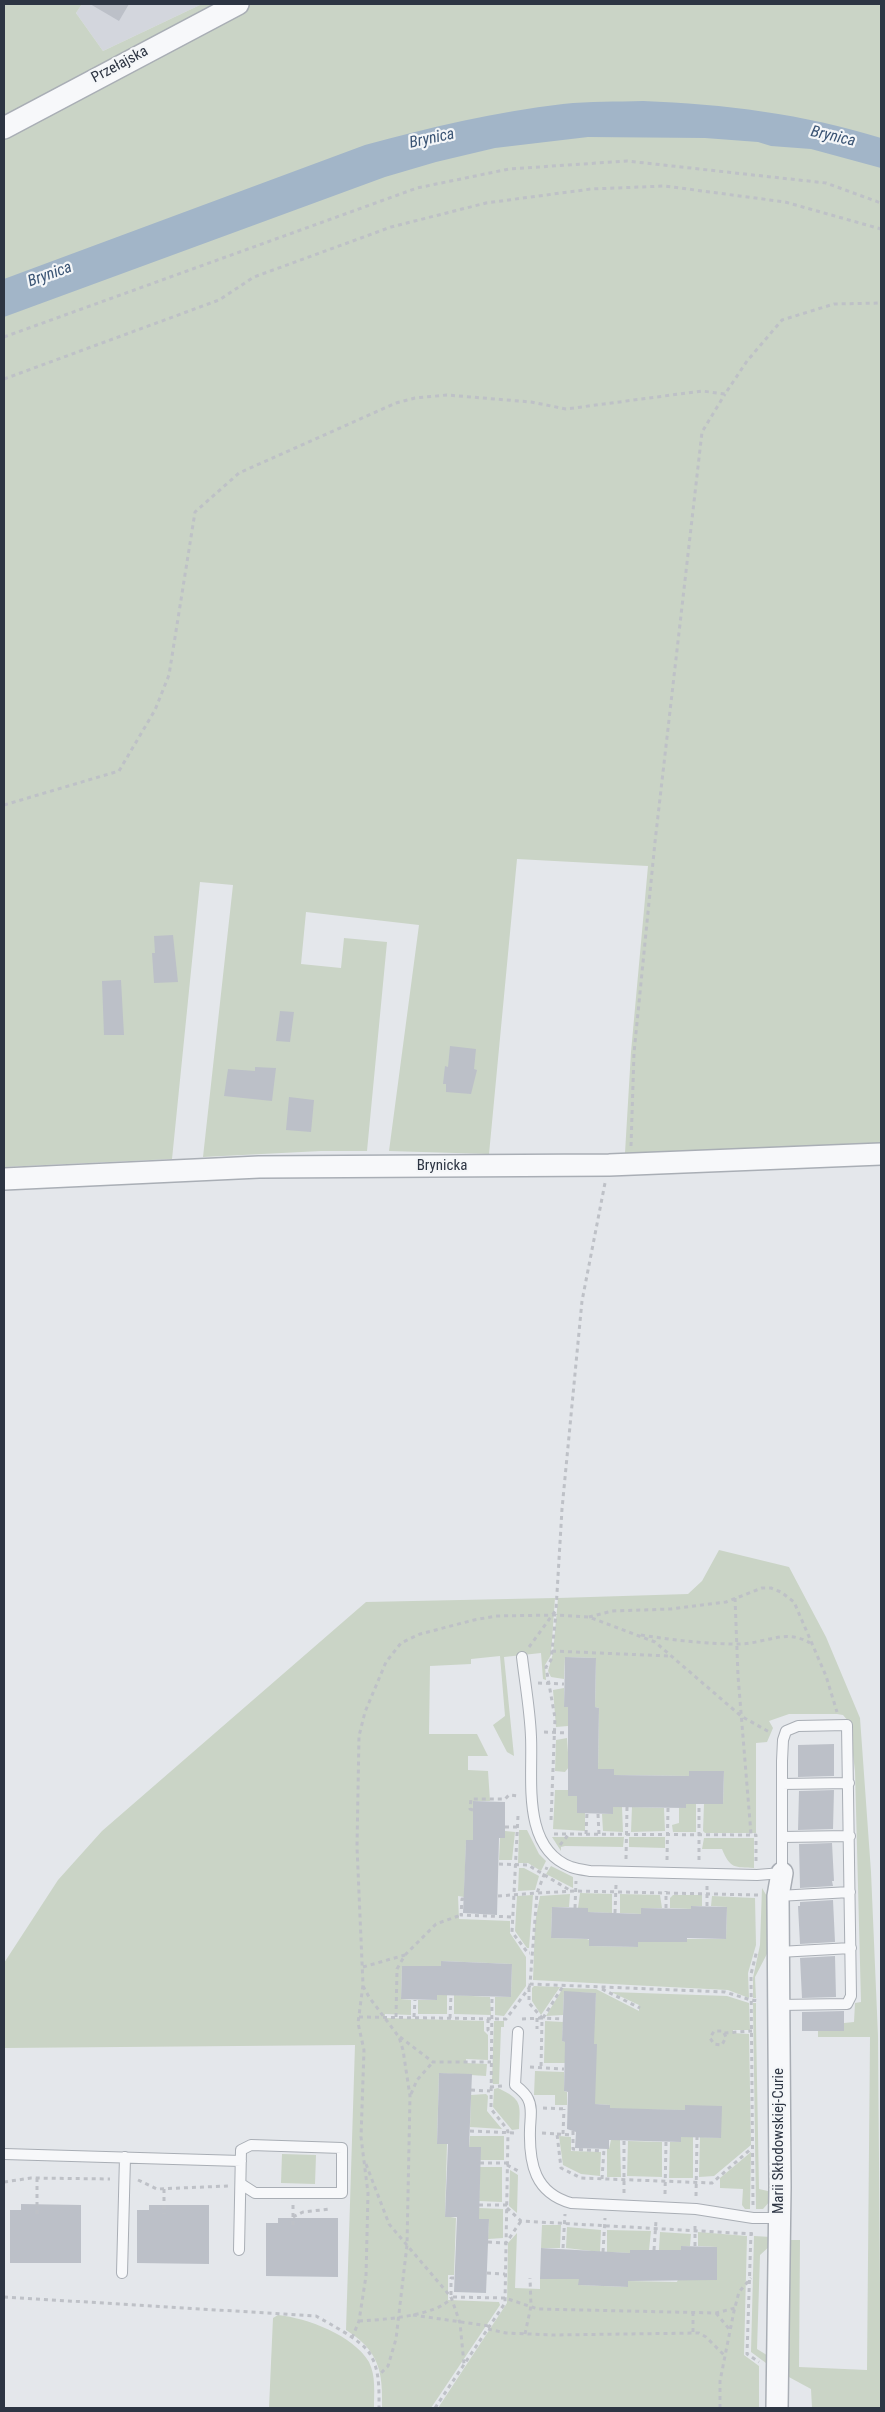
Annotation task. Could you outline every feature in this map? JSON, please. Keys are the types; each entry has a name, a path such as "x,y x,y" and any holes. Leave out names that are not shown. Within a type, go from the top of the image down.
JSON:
{"street":[{"name":"Przełajska","path":"4,128 238,4"},
{"name":"Brynicka","path":"4,1179 259,1168 609,1165 881,1154"},
{"name":"Marii Skłodowskiej-Curie","path":"777,2408 779,1952 764,1894 782,1874"}],"lane":[{"path":"522,1657 531,1732 536,1827 543,1842 552,1854 571,1867 590,1871 782,1874 784,1735 786,1731 798,1726 848,1725 851,1996 847,2004 779,2005"},
{"path":"782,1784 849,1783"},
{"path":"782,1837 850,1836"},
{"path":"764,1894 850,1892"},
{"path":"779,1952 851,1948"},
{"path":"518,2032 516,2085 528,2098 531,2108 532,2162 537,2178 546,2191 556,2199 571,2204 696,2209 752,2218 779,2218"},
{"path":"239,2250 240,2184 241,2150 251,2145 342,2148 342,2193 255,2192 240,2184"},
{"path":"4,2154 241,2161"},
{"path":"122,2273 125,2157"}],"path":[{"path":"4,338 417,188 509,169 627,160 826,183 881,202"},
{"path":"4,379 219,300 254,277 391,228 486,203 592,189 665,186 785,202 881,228"},
{"path":"631,1164 634,1053 655,842 702,432 747,360 782,320 834,304 881,303"},
{"path":"4,805 119,771 155,710 169,675 195,512 239,473 396,404 415,398 446,395 474,396 531,402 566,409 702,390 725,394"},
{"path":"543,1842 550,1834 554,1732 550,1683 546,1667 551,1660 552,1651 562,1509 582,1301 609,1165"},
{"path":"589,1617 612,1611 671,1610 726,1602 762,1588 771,1588 781,1592 794,1602 810,1643 826,1676 842,1724"},
{"path":"736,1598 741,1716 751,1834"},
{"path":"522,1657 555,1614"},
{"path":"352,2338 359,2321 366,2276 368,2193 361,2137 364,2050 358,2023 363,1985 357,1847 359,1736 365,1712 386,1662 401,1643 420,1634 496,1616 555,1614 589,1617 655,1642 741,1716 771,1732 784,1735"},
{"path":"633,1634 686,1642 738,1644 792,1636 810,1643"},
{"path":"552,1651 670,1656"},
{"path":"550,1683 564,1684"},
{"path":"554,1732 568,1733"},
{"path":"519,1804 521,1787"},
{"path":"473,1810 470,1809 471,1799 505,1799 509,1795 520,1796"},
{"path":"699,1845 700,1804"},
{"path":"626,1846 627,1807"},
{"path":"668,1808 668,1844"},
{"path":"518,1812 520,1827 512,1932 528,1953 530,1953"},
{"path":"586,1834 587,1813"},
{"path":"598,1814 599,1834"},
{"path":"505,1827 520,1827"},
{"path":"550,1834 756,1834 757,1875"},
{"path":"499,1864 528,1865 574,1890"},
{"path":"542,2018 529,2003 530,1953 536,1893 544,1874"},
{"path":"574,1890 575,1908"},
{"path":"498,1896 574,1890 764,1894"},
{"path":"615,1913 616,1890"},
{"path":"666,1891 666,1908"},
{"path":"706,1892 707,1906"},
{"path":"758,1903 764,1894"},
{"path":"462,1915 462,1899 464,1899"},
{"path":"396,2016 397,1969 405,1955 436,1924 462,1915 513,1917"},
{"path":"758,1945 751,1974 753,2148 751,2278 747,2354 762,2365"},
{"path":"363,1967 405,1955"},
{"path":"363,1985 399,2037 433,2062 491,2062"},
{"path":"530,1986 725,1992 751,2000"},
{"path":"506,2019 530,1986"},
{"path":"541,2068 542,2018 563,1986"},
{"path":"600,1988 640,2008"},
{"path":"450,2018 451,1995"},
{"path":"435,2408 505,2303 508,2132 491,2109 492,1997"},
{"path":"414,2017 415,2000"},
{"path":"359,2016 563,2019"},
{"path":"536,2018 536,2029"},
{"path":"488,2019 488,2030 492,2034"},
{"path":"724,2033 726,2037 722,2044 714,2044 710,2038 714,2031 722,2031 724,2033 752,2031"},
{"path":"378,2376 388,2366 396,2339 408,2245 410,2096 403,2050 399,2037"},
{"path":"410,2096 417,2080 433,2062"},
{"path":"516,2067 564,2068"},
{"path":"471,2090 499,2087"},
{"path":"555,2108 566,2109 563,2134"},
{"path":"470,2131 514,2132"},
{"path":"530,2133 573,2133 572,2149 604,2151 602,2179"},
{"path":"557,2134 561,2168 581,2178 712,2183 753,2148"},
{"path":"696,2182 697,2138"},
{"path":"624,2141 624,2180"},
{"path":"666,2142 666,2181"},
{"path":"363,2155 389,2224 451,2297 505,2298 538,2308 716,2313 734,2308"},
{"path":"4,2182 37,2178 111,2179 111,2166 125,2157"},
{"path":"136,2159 136,2179 157,2189 229,2186"},
{"path":"480,2163 507,2163"},
{"path":"37,2178 37,2214"},
{"path":"164,2189 164,2214"},
{"path":"293,2204 293,2227"},
{"path":"479,2205 507,2206 521,2221 751,2234"},
{"path":"506,2243 521,2221"},
{"path":"563,2248 564,2224"},
{"path":"603,2252 604,2226"},
{"path":"654,2250 655,2229"},
{"path":"695,2231 695,2246"},
{"path":"488,2242 506,2243"},
{"path":"487,2273 505,2274"},
{"path":"454,2278 451,2278 451,2297 460,2323 464,2364"},
{"path":"525,2334 531,2306 530,2278"},
{"path":"720,2408 720,2381 734,2308 739,2292 751,2278"},
{"path":"4,2297 316,2316 352,2338 370,2354 378,2376 379,2408"},
{"path":"359,2321 412,2315 448,2302 451,2297"},
{"path":"693,2312 693,2333"},
{"path":"716,2313 730,2330"},
{"path":"412,2315 525,2334 623,2335 693,2333 706,2337 724,2355"}],"shaded area":[{"path":"82,4 202,4 103,51 76,13"}],"green space":[{"path":"4,4 82,4 76,13 103,51 202,4 881,4 881,1150 647,1157 625,1153 631,1052 648,866 517,859 489,1154 389,1151 419,925 306,912 301,964 341,968 344,938 387,942 367,1151 321,1151 203,1157 233,885 200,882 172,1159 4,1167"},
{"path":"719,1550 789,1567 826,1637 860,1718 871,1872 878,2036 881,2408 812,2408 811,2389 787,2376 789,2240 800,2240 799,2367 867,2370 870,2037 818,2037 818,2031 844,2031 844,2023 854,2022 855,2003 861,2002 855,1771 849,1722 843,1715 837,1714 789,1714 769,1721 773,1728 767,1742 756,1743 756,1833 705,1833 703,1831 704,1804 723,1804 724,1771 689,1771 689,1776 614,1775 614,1769 598,1769 599,1708 595,1707 596,1658 565,1657 564,1679 551,1677 548,1671 553,1653 558,1598 688,1594 702,1581"},
{"path":"555,1598 551,1655 545,1665 546,1680 543,1679 541,1653 504,1657 514,1756 507,1752 493,1725 505,1716 500,1656 471,1659 471,1664 430,1666 429,1734 477,1734 488,1756 468,1756 468,1770 488,1771 490,1801 473,1801 473,1841 466,1841 464,1897 458,1896 459,1919 510,1921 510,1933 526,1957 526,1986 504,2016 495,2015 495,1997 511,1997 512,1964 441,1961 441,1966 402,1966 401,1999 411,2000 411,2015 385,2014 385,2018 484,2021 484,2031 488,2035 488,2060 466,2059 466,2063 487,2064 486,2076 439,2073 437,2143 447,2144 445,2216 456,2218 454,2275 448,2275 448,2300 499,2302 500,2305 431,2408 382,2408 380,2373 377,2363 366,2346 346,2330 355,2045 4,2048 4,1963 58,1880 102,1831 366,1602"},
{"path":"564,1688 564,1706 568,1707 568,1726 556,1727 553,1690"},
{"path":"567,1738 569,1767 565,1772 555,1771 556,1740"},
{"path":"555,1790 568,1790 568,1796 577,1796 577,1813 585,1813 585,1831 553,1829"},
{"path":"686,1803 696,1803 696,1832 673,1832 672,1825 679,1823 679,1808 686,1808"},
{"path":"613,1807 622,1807 623,1832 603,1831 602,1814 613,1814"},
{"path":"632,1807 664,1808 665,1831 631,1832"},
{"path":"519,1830 527,1830 539,1854 546,1861 541,1871 528,1863 518,1863"},
{"path":"505,1831 515,1832 512,1860 499,1860 500,1838 505,1838"},
{"path":"552,1837 624,1837 623,1847 565,1846 561,1847 561,1851"},
{"path":"629,1837 665,1837 665,1848 629,1847"},
{"path":"704,1838 754,1838 754,1868 734,1866 722,1849 702,1849"},
{"path":"551,1866 573,1877 573,1888 546,1874"},
{"path":"519,1868 524,1868 539,1876 535,1890 518,1891"},
{"path":"762,1888 768,1898 769,1950 755,1977 756,1998 753,1998 753,1978 760,1945"},
{"path":"580,1893 612,1894 612,1913 588,1912 578,1908"},
{"path":"570,1894 569,1907 552,1907 551,1938 587,1939 589,1940 589,1946 637,1947 638,1942 687,1942 687,1939 726,1939 727,1907 711,1906 712,1896 755,1898 756,1945 748,1973 749,1998 728,1990 533,1980 535,1923 540,1896"},
{"path":"620,1894 660,1895 662,1908 642,1908 641,1914 620,1913"},
{"path":"533,1895 529,1948 527,1948 515,1931 517,1896"},
{"path":"673,1895 702,1895 702,1906 692,1906 691,1909 670,1908 670,1898"},
{"path":"534,1986 560,1987 541,2015 532,2001 532,1988"},
{"path":"563,1988 596,1989 639,2011 639,2005 611,1992 727,1996 749,2003 750,2030 733,2030 733,2033 749,2034 751,2145 714,2176 699,2177 700,2137 721,2138 685,2110 610,2109 610,2105 595,2104 593,2044 596,1993 564,1992 563,2015 546,2016"},
{"path":"437,1994 447,1995 447,2014 418,2014 418,2000 436,2000"},
{"path":"454,1995 490,1997 491,2015 454,2014"},
{"path":"753,2003 756,2003 759,2189 772,2192 771,2200 763,2209 756,2209"},
{"path":"494,2021 504,2021 504,2027 501,2027 499,2084 493,2084 492,2081"},
{"path":"545,2021 563,2022 562,2041 566,2042 565,2063 544,2063"},
{"path":"535,2071 564,2072 564,2091 567,2092 567,2105 555,2105 555,2095 534,2095"},
{"path":"498,2088 516,2100 520,2114 519,2129 512,2130 493,2107 494,2089"},
{"path":"486,2094 488,2096 487,2111 502,2129 470,2127 471,2095"},
{"path":"470,2136 504,2136 504,2160 480,2160 469,2147"},
{"path":"559,2136 571,2137 571,2151 601,2152 600,2176 581,2174 563,2165"},
{"path":"681,2136 693,2137 693,2178 669,2178 670,2142 681,2142"},
{"path":"611,2140 620,2140 621,2177 607,2177 607,2149 609,2149"},
{"path":"628,2141 662,2142 662,2177 627,2176"},
{"path":"751,2152 750,2209 745,2209 742,2205 743,2189 720,2188 720,2178"},
{"path":"282,2154 316,2155 315,2184 281,2183"},
{"path":"480,2167 502,2167 502,2202 479,2201"},
{"path":"510,2170 518,2175 517,2213 509,2206"},
{"path":"479,2208 503,2209 503,2238 488,2239 489,2219 479,2219"},
{"path":"542,2225 561,2225 560,2248 541,2248"},
{"path":"567,2227 601,2230 600,2252 566,2248"},
{"path":"607,2230 651,2231 649,2250 631,2250 630,2253 607,2252"},
{"path":"660,2232 691,2234 690,2246 681,2246 681,2250 659,2250"},
{"path":"698,2232 747,2236 744,2355 759,2366 759,2408 438,2408 507,2303 508,2243 517,2233 515,2288 540,2289 540,2279 579,2279 579,2285 627,2287 628,2281 677,2282 678,2279 717,2279 717,2247 698,2246"},
{"path":"754,2236 771,2237 771,2245 760,2255 757,2349 770,2357 769,2408 766,2408 766,2363 751,2352"},
{"path":"278,2315 315,2324 341,2336 362,2352 369,2362 373,2373 374,2408 269,2408 273,2318"}],"water":[{"name":"Brynica","path":"643,101 704,105 764,112 823,123 881,138 881,168 811,149 705,138 588,137 495,148 436,162 385,177 4,317 4,279 365,145 439,126 538,107 573,103"}],"building":[{"path":"90,4 129,4 119,21"},
{"path":"173,935 178,982 154,983 152,953 155,953 154,936"},
{"path":"121,980 124,1035 104,1035 102,981"},
{"path":"280,1011 294,1012 290,1042 276,1041"},
{"path":"450,1046 476,1049 474,1069 477,1070 471,1094 446,1092 446,1084 443,1084 445,1066 448,1067"},
{"path":"255,1067 276,1068 272,1101 224,1096 228,1069 255,1071"},
{"path":"289,1097 314,1100 311,1132 286,1130"},
{"path":"565,1657 596,1658 595,1707 599,1708 598,1769 614,1769 614,1775 689,1776 689,1771 724,1771 723,1804 686,1804 686,1808 613,1807 613,1814 577,1813 577,1796 568,1796 568,1707 564,1707"},
{"path":"834,1744 834,1776 798,1777 798,1745"},
{"path":"834,1790 833,1829 798,1830 799,1791"},
{"path":"473,1801 505,1802 505,1838 499,1838 497,1915 463,1913 466,1840 473,1840"},
{"path":"832,1843 833,1886 800,1888 799,1844"},
{"path":"833,1900 835,1942 800,1944 798,1906 800,1906 800,1902"},
{"path":"691,1906 727,1907 726,1939 687,1938 687,1942 638,1942 638,1947 589,1946 589,1939 551,1938 552,1907 588,1908 588,1912 641,1914 641,1908 691,1909"},
{"path":"835,1956 836,1997 802,1998 800,1958"},
{"path":"441,1961 512,1964 511,1997 437,1995 437,2000 401,1999 402,1966 441,1966"},
{"path":"564,1991 596,1993 594,2044 597,2044 595,2104 610,2105 610,2108 685,2110 685,2105 722,2106 721,2138 681,2137 681,2142 609,2140 609,2149 575,2148 576,2132 567,2129 568,2092 564,2091 565,2042 562,2041"},
{"path":"844,2011 844,2031 802,2031 802,2012"},
{"path":"439,2073 472,2074 469,2147 481,2147 479,2219 489,2219 486,2293 454,2292 457,2217 445,2217 448,2144 437,2144"},
{"path":"21,2204 81,2205 81,2263 10,2263 10,2210 21,2210"},
{"path":"149,2205 209,2205 209,2264 137,2263 137,2210 149,2210"},
{"path":"278,2218 338,2218 338,2277 266,2276 266,2223 278,2223"},
{"path":"681,2246 717,2247 717,2280 628,2281 628,2287 578,2285 579,2279 540,2279 541,2248 630,2253 630,2250 681,2250"}]}
